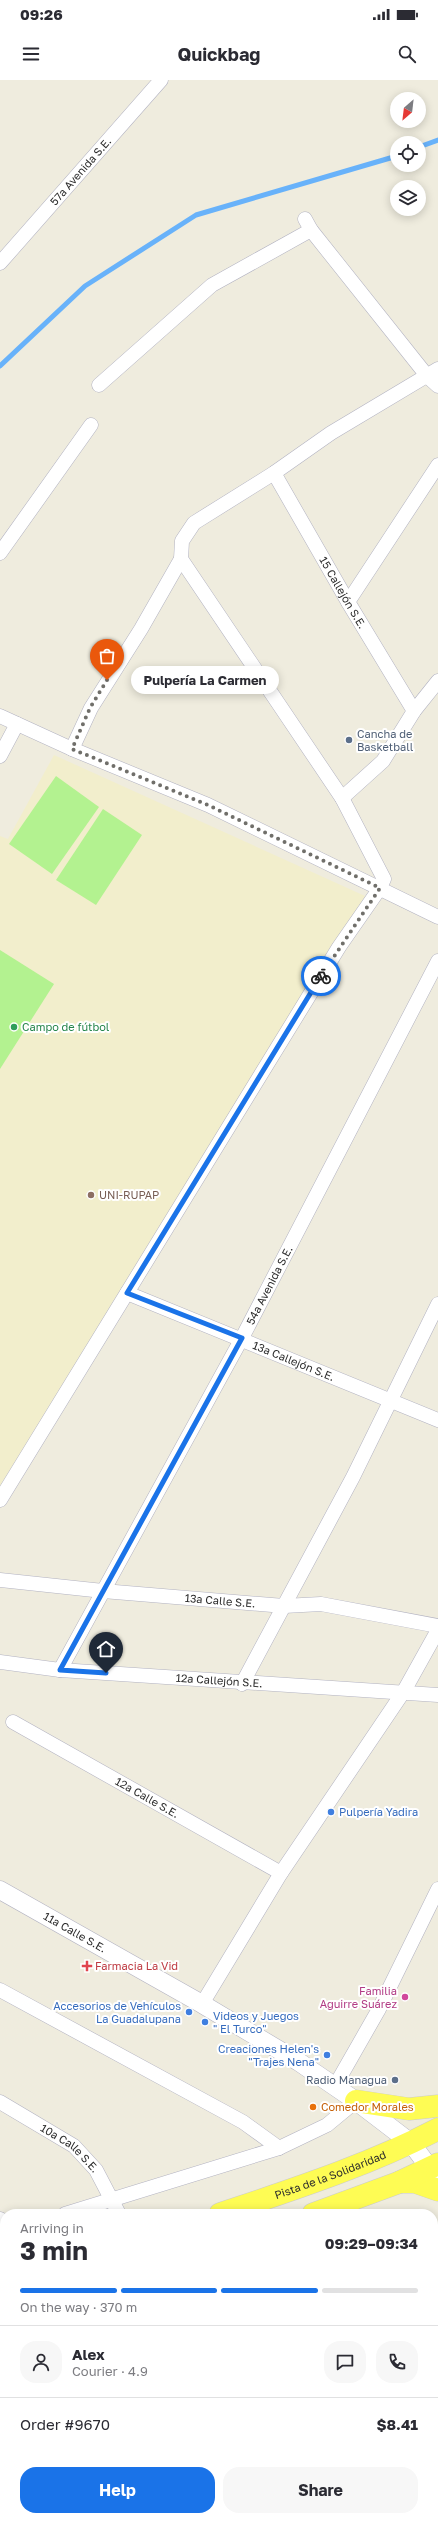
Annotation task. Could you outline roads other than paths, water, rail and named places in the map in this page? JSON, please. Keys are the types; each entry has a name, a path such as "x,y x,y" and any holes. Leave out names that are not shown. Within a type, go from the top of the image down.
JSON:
{"main road":[{"path":"356,2101 409,2109 438,2106"},
{"name":"Pista de la Solidaridad","path":"235,2209 317,2181 411,2143 438,2128"},
{"path":"327,2209 436,2167"},
{"path":"400,2182 415,2182 438,2190"}],"street":[{"name":"57a Avenida S.E.","path":"0,263 161,80"},
{"path":"72,749 90,708 141,629 181,560 182,542 194,523 274,473 330,433 434,377 308,224 212,285 99,385"},
{"path":"0,554 91,425"},
{"path":"348,602 438,465"},
{"name":"15 Callejón S.E.","path":"274,473 348,602 414,711"},
{"path":"0,1500 339,947 380,888 384,879 342,798 181,560"},
{"path":"342,798 383,761 414,711 438,681"},
{"path":"0,716 72,749 208,805 438,917"},
{"path":"0,756 17,724"},
{"name":"54a Avenida S.E.","path":"60,1670 242,1338 438,961"},
{"name":"13a Callejón S.E.","path":"127,1293 242,1338 438,1420"},
{"path":"242,1684 390,1401 438,1304"},
{"name":"13a Calle S.E.","path":"0,1580 103,1591 284,1606 321,1604 438,1626"},
{"path":"202,2004 281,1873 404,1691 438,1630"},
{"name":"12a Callejón S.E.","path":"0,1662 60,1670 242,1684 404,1691 438,1695"},
{"name":"12a Calle S.E.","path":"13,1722 281,1873"},
{"path":"335,2086 379,2009 438,1889"},
{"name":"11a Calle S.E.","path":"0,1890 262,2038 356,2101 411,2143 436,2167"},
{"path":"0,1990 244,2122 278,2148"},
{"path":"83,2209 278,2148 327,2125 356,2101"},
{"name":"10a Calle S.E.","path":"0,2102 74,2146 96,2170 116,2209"}],"waterway":[{"path":"426,144 438,140"},
{"path":"0,366 85,286 196,215 390,158"}],"place":[{"name":"Pulpería La Carmen","path":"107,680"},
{"name":"Cancha de Basketball","path":"349,740"},
{"name":"Campo de fútbol","path":"14,1027"},
{"name":"UNI-RUPAP","path":"91,1195"},
{"name":"Pulpería Yadira","path":"331,1812"},
{"name":"Farmacia La Vid","path":"87,1966"},
{"name":"Familia Aguirre Suárez","path":"405,1997"},
{"name":"Accesorios de Vehículos La Guadalupana","path":"189,2012"},
{"name":"Videos y Juegos \" El Turco\"","path":"205,2022"},
{"name":"Creaciones Helen's \"Trajes Nena\"","path":"327,2055"},
{"name":"Radio Managua","path":"395,2080"},
{"name":"Comedor Morales","path":"313,2107"}]}
